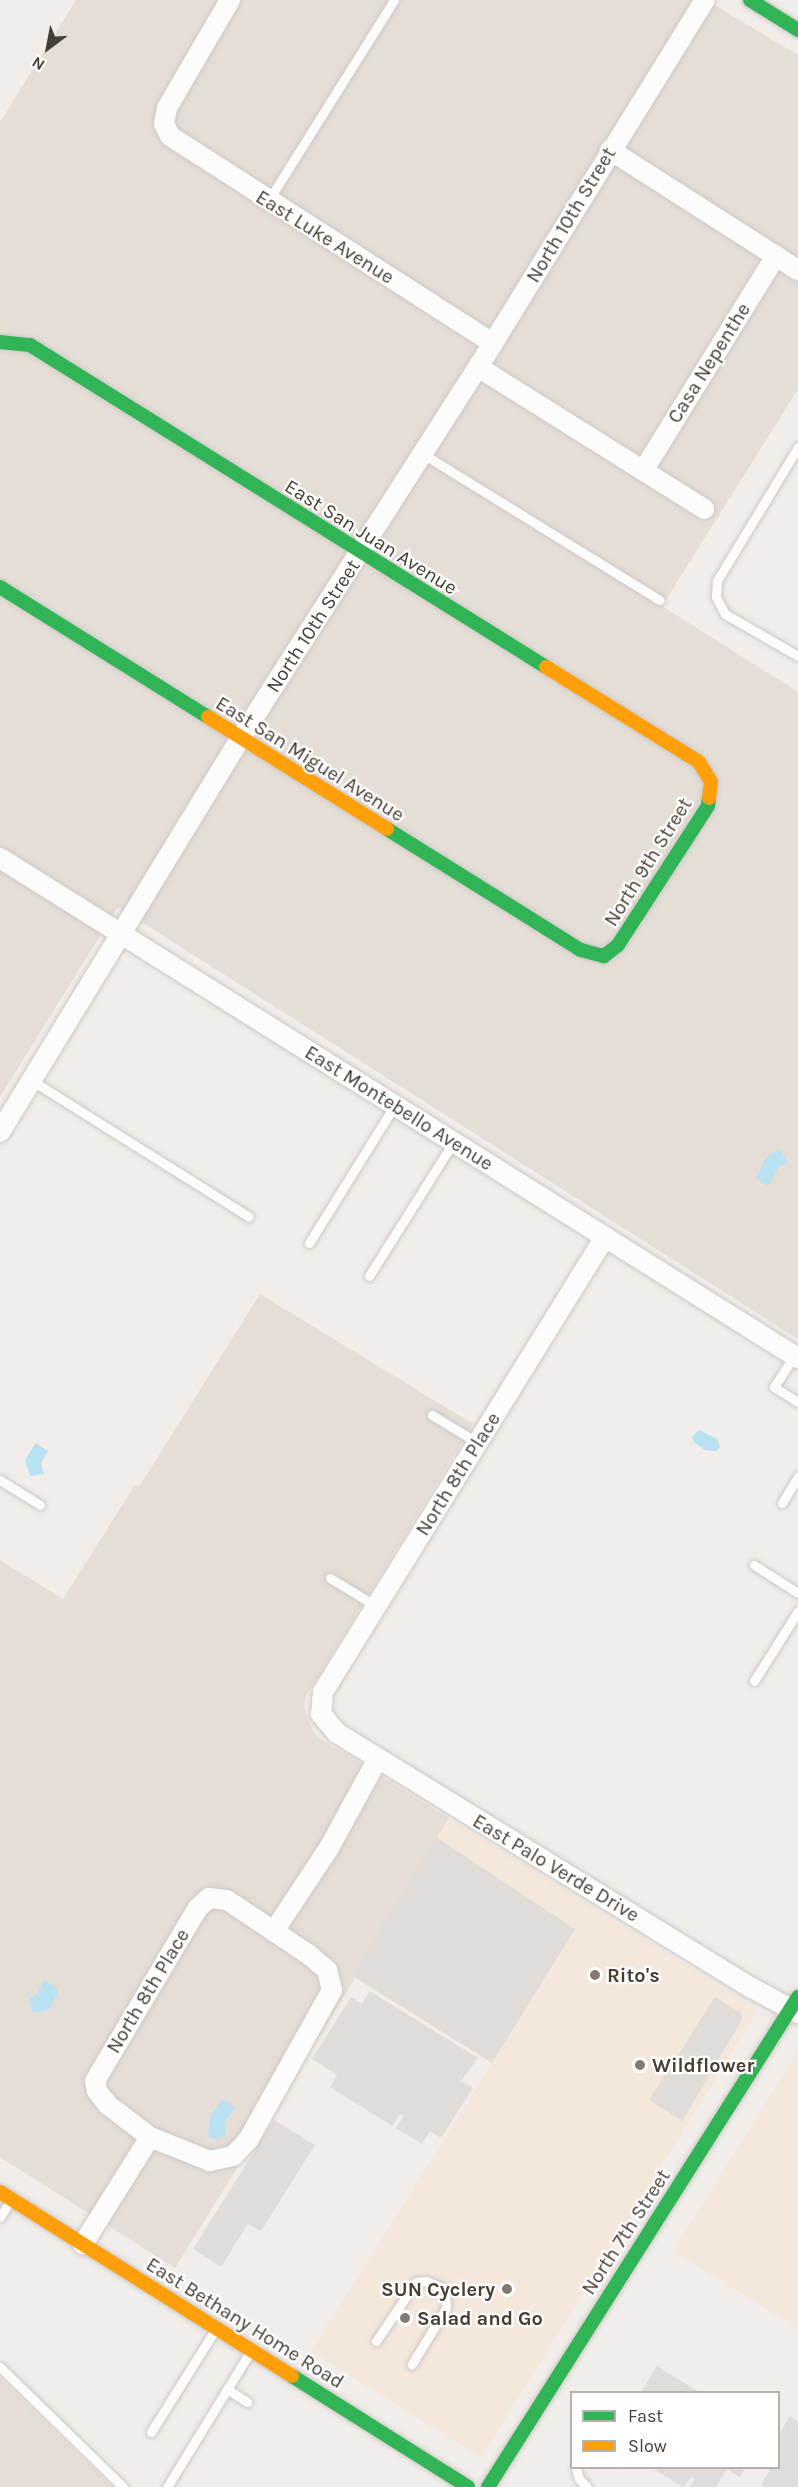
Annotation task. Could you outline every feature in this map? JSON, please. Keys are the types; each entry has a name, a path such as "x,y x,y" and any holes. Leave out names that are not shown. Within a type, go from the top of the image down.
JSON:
{"street":[{"name":"East Luke Avenue","path":"230,0 166,108 164,124 170,136 188,150 493,343"},
{"name":"North 10th Street","path":"0,1132 106,960 119,933 478,367 610,150 705,0"},
{"path":"750,0 798,30"},
{"path":"610,150 798,270"},
{"name":"Casa Nepenthe","path":"642,471 776,256"},
{"name":"East San Juan Avenue","path":"0,341 30,345 360,553 699,762 711,782"},
{"path":"478,367 704,509"},
{"name":"East San Miguel Avenue","path":"0,587 581,950 604,956"},
{"name":"North 9th Street","path":"604,956 618,945 708,806 711,782"},
{"name":"East Montebello Avenue","path":"0,858 796,1357"},
{"name":"North 8th Place","path":"321,1714 323,1692 605,1237"},
{"name":"East Palo Verde Drive","path":"321,1714 338,1733 752,1988 796,2006"},
{"path":"274,1931 329,1848 378,1758"},
{"name":"North 8th Place","path":"209,1898 227,1900 327,1970 332,1990 248,2140 233,2156 210,2161 150,2137 108,2105 97,2091 95,2081 197,1909 209,1898"},
{"name":"North 7th Street","path":"488,2487 796,2006"},
{"path":"83,2244 150,2137"},
{"name":"East Bethany Home Road","path":"6,2196 468,2487"}],"lane":[{"path":"268,201 394,0"},
{"path":"798,447 735,548 717,581 716,597 725,614 798,656"},
{"path":"423,454 659,600"},
{"path":"31,1080 249,1217"},
{"path":"309,1243 395,1105"},
{"path":"369,1276 454,1141"},
{"path":"796,1357 774,1387 798,1402"},
{"path":"432,1415 478,1443"},
{"path":"782,1503 798,1476"},
{"path":"0,1480 40,1505"},
{"path":"754,1565 798,1593"},
{"path":"330,1578 376,1606"},
{"path":"754,1681 798,1611"},
{"path":"0,2217 6,2196"},
{"path":"376,2341 416,2282 426,2281 445,2289 446,2308 412,2364"},
{"path":"151,2432 216,2328"},
{"path":"167,2487 251,2350"},
{"path":"0,2367 123,2487"},
{"path":"227,2389 247,2402"},
{"path":"576,2469 579,2479 587,2487"}],"shaded area":[{"path":"76,0 706,0 798,55 798,389 662,606 798,692 798,1339 118,907 0,1097 0,122"},
{"path":"260,1294 473,1424 306,1696 304,1707 312,1729 319,1738 449,1818 351,1975 355,1978 175,2268 0,2157 0,1560 63,1599 135,1485 139,1487"},
{"path":"449,1818 758,2010 481,2458 311,2351 492,2063 351,1975"},
{"path":"436,1837 575,1929 492,2063 351,1975"},
{"path":"370,1991 478,2058 461,2081 473,2088 441,2138 430,2131 422,2144 396,2128 404,2116 400,2114 392,2126 330,2087 337,2075 312,2059 351,1997 362,2004"},
{"path":"715,1997 741,2013 742,2020 682,2121 649,2100"},
{"path":"798,2051 798,2329 673,2251"},
{"path":"274,2120 315,2145 261,2231 248,2224 221,2267 193,2249"},
{"path":"657,2366 697,2391 642,2391"},
{"path":"0,2378 113,2487 0,2487"},
{"path":"790,2416 798,2422 798,2487 765,2487 761,2484 768,2469 780,2469 780,2432"},
{"path":"654,2469 727,2469 716,2487 690,2487 695,2479 692,2477 683,2487"},
{"path":"727,2469 744,2469 740,2477"}],"water":[{"path":"778,1149 788,1162 778,1168 768,1186 756,1178 766,1158"},
{"path":"699,1430 717,1439 720,1447 716,1451 704,1450 694,1442 692,1437"},
{"path":"36,1443 48,1451 41,1463 44,1474 30,1476 25,1460"},
{"path":"45,1980 59,1990 48,2010 33,2013 29,1998 36,1995"},
{"path":"223,2099 235,2108 225,2121 225,2135 218,2139 208,2137 210,2117"}],"traffic: fast":[{"path":"750,0 798,30"},
{"path":"0,342 30,345 546,667"},
{"path":"0,587 208,717"},
{"path":"387,829 581,950 604,956 618,945 708,806 709,798"},
{"path":"488,2487 798,1997"},
{"path":"292,2376 468,2487"}],"traffic: slow":[{"path":"546,667 699,762 711,782 709,798"},
{"path":"208,717 387,829"},
{"path":"0,2192 292,2376"}],"place":[{"name":"Rito's","path":"595,1975"},
{"name":"Wildflower","path":"640,2065"},
{"name":"SUN Cyclery","path":"507,2289"},
{"name":"Salad and Go","path":"405,2318"}]}
